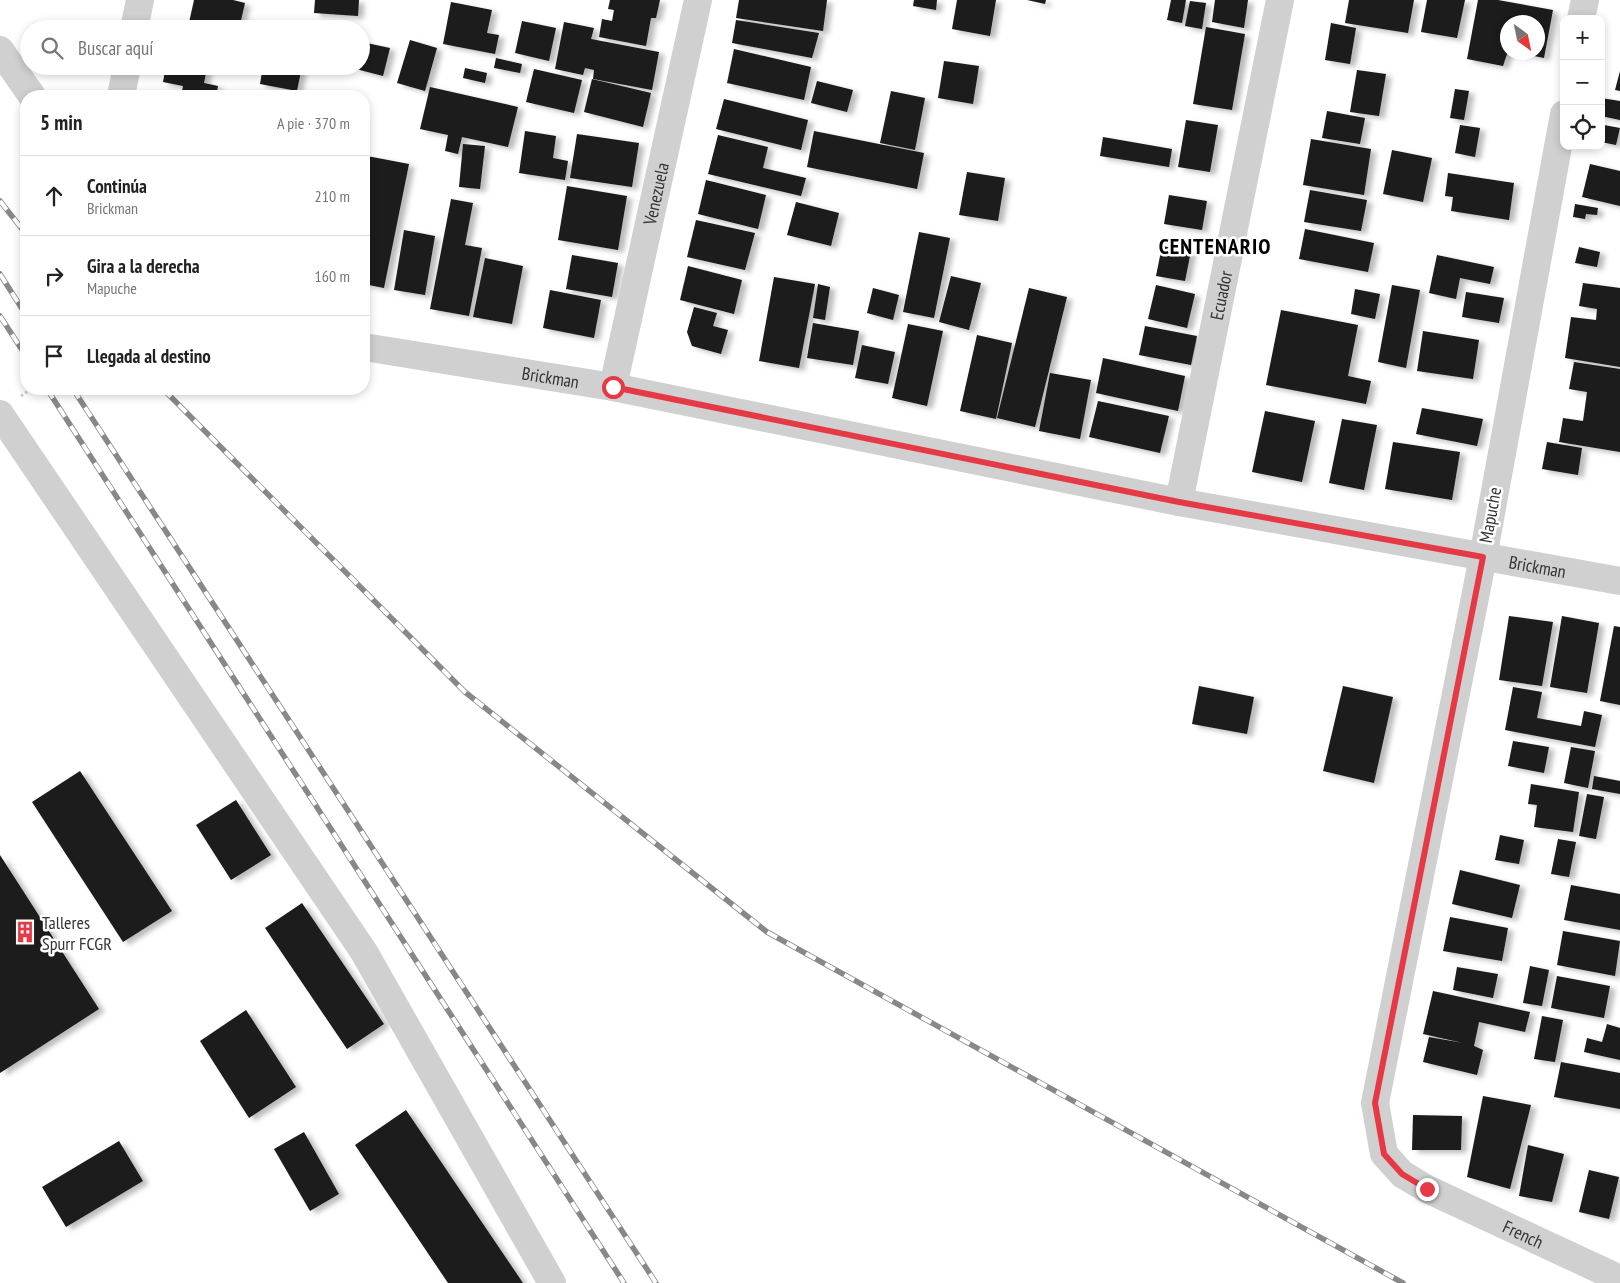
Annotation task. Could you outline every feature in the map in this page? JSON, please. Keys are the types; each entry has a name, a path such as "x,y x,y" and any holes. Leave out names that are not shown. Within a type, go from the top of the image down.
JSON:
{"street":[{"path":"136,20 140,0"},
{"name":"Venezuela","path":"613,387 698,0"},
{"name":"Ecuador","path":"1179,502 1280,0"},
{"path":"1582,15 1585,0"},
{"path":"0,50 28,90"},
{"path":"122,90 125,75"},
{"name":"Mapuche","path":"1427,1189 1402,1174 1384,1154 1375,1103 1483,557 1560,136"},
{"name":"Brickman","path":"370,348 613,387 1179,502 1620,580"},
{"path":"0,414 364,952 552,1283"},
{"name":"French","path":"1427,1189 1620,1279"}],"building":[{"path":"194,0 233,0 245,3 241,20 190,20"},
{"path":"315,0 359,0 358,16 314,13"},
{"path":"610,0 660,0 656,18 651,18 646,46 599,37 602,19 612,21 614,10 608,9"},
{"path":"739,0 827,0 823,31 736,18"},
{"path":"914,0 937,0 936,10 913,6"},
{"path":"957,0 996,0 990,36 952,29"},
{"path":"1027,0 1046,0 1045,4"},
{"path":"1171,0 1186,0 1182,23 1167,20"},
{"path":"1215,0 1248,0 1244,28 1212,22"},
{"path":"1349,0 1414,0 1408,33 1345,23"},
{"path":"1427,0 1465,0 1457,38 1421,32"},
{"path":"1478,0 1498,0 1553,10 1545,53 1545,15 1500,15 1500,60 1505,60 1503,66 1467,59"},
{"path":"1190,1 1206,3 1202,29 1185,26"},
{"path":"451,2 492,10 487,33 499,35 495,54 443,44"},
{"path":"736,20 819,33 812,58 732,43"},
{"path":"522,21 556,28 549,61 515,53"},
{"path":"564,22 594,28 591,39 659,52 652,90 593,79 594,70 585,68 583,75 555,69"},
{"path":"1331,23 1356,28 1350,64 1325,60"},
{"path":"1206,27 1245,34 1232,110 1193,104"},
{"path":"410,40 437,48 425,91 397,83"},
{"path":"370,44 390,48 383,76 370,73"},
{"path":"734,49 811,67 804,100 727,83"},
{"path":"496,58 522,64 520,73 494,68"},
{"path":"944,61 979,66 973,104 938,98"},
{"path":"465,68 487,73 485,83 463,78"},
{"path":"534,69 582,80 574,113 526,102"},
{"path":"1357,70 1386,74 1379,116 1350,112"},
{"path":"1620,71 1620,91 1615,90"},
{"path":"164,75 206,75 204,83 218,86 217,90 182,90 183,86 163,82"},
{"path":"262,75 300,75 297,90 260,84"},
{"path":"592,79 651,93 643,127 584,112"},
{"path":"817,81 853,90 847,112 811,103"},
{"path":"430,87 518,107 508,147 462,137 458,154 445,151 448,135 420,129"},
{"path":"1455,89 1469,91 1464,120 1450,118"},
{"path":"891,91 925,98 915,150 880,143"},
{"path":"724,99 808,120 801,150 716,129"},
{"path":"1605,99 1620,101 1620,120 1605,117"},
{"path":"1327,111 1365,118 1360,144 1322,138"},
{"path":"1186,120 1218,125 1210,172 1178,167"},
{"path":"1460,125 1480,128 1475,157 1455,153"},
{"path":"1605,125 1620,128 1616,145 1605,143"},
{"path":"525,131 556,136 553,158 568,161 565,180 519,173"},
{"path":"814,131 924,153 917,189 807,167"},
{"path":"577,134 639,143 632,187 570,178"},
{"path":"718,135 768,147 763,168 806,178 801,196 708,174"},
{"path":"1103,137 1172,149 1169,167 1100,156"},
{"path":"1311,139 1371,149 1364,195 1303,185"},
{"path":"463,144 485,146 480,189 459,187"},
{"path":"1392,150 1432,158 1423,202 1383,194"},
{"path":"370,157 409,164 384,288 370,285"},
{"path":"1590,164 1620,171 1620,206 1582,197"},
{"path":"967,172 1005,178 998,221 959,215"},
{"path":"1448,173 1514,183 1509,220 1451,211 1453,197 1445,196"},
{"path":"706,180 766,195 758,229 698,214"},
{"path":"567,186 627,196 618,250 558,240"},
{"path":"1310,190 1367,200 1361,231 1304,222"},
{"path":"1169,195 1207,201 1202,230 1164,224"},
{"path":"451,199 473,203 465,245 482,248 469,316 430,309"},
{"path":"796,202 839,213 831,246 787,235"},
{"path":"1575,204 1598,208 1597,215 1586,214 1585,219 1573,217"},
{"path":"696,220 755,233 745,270 687,257"},
{"path":"1305,229 1374,243 1368,272 1299,259"},
{"path":"404,230 435,236 425,295 394,290"},
{"path":"919,232 950,238 934,318 903,312"},
{"path":"1162,246 1191,251 1185,281 1156,276"},
{"path":"1579,247 1600,252 1597,267 1575,263"},
{"path":"572,255 618,263 612,297 566,289"},
{"path":"1437,255 1494,267 1490,284 1460,278 1456,299 1429,293"},
{"path":"485,258 523,266 512,324 473,317"},
{"path":"688,266 742,280 734,314 680,300"},
{"path":"951,276 981,283 969,330 939,322"},
{"path":"774,277 815,284 799,368 759,361"},
{"path":"1583,283 1620,288 1620,367 1565,358 1571,317 1596,320 1597,309 1579,306"},
{"path":"818,284 830,287 825,320 813,318"},
{"path":"1156,285 1195,294 1187,328 1148,319"},
{"path":"1392,285 1420,290 1406,368 1378,362"},
{"path":"873,288 899,295 893,320 867,313"},
{"path":"1029,288 1067,297 1035,427 997,418"},
{"path":"1355,289 1380,294 1375,319 1351,314"},
{"path":"550,290 601,300 594,338 543,328"},
{"path":"1466,292 1504,298 1499,323 1462,317"},
{"path":"694,307 717,313 713,326 728,330 721,354 692,346 687,332"},
{"path":"1281,310 1358,325 1348,376 1371,381 1366,404 1266,385"},
{"path":"813,323 859,331 853,365 807,358"},
{"path":"908,324 943,331 927,406 892,398"},
{"path":"1145,326 1197,336 1191,365 1139,355"},
{"path":"1423,331 1479,340 1473,379 1417,371"},
{"path":"977,335 1012,343 996,419 960,411"},
{"path":"862,345 895,352 888,384 855,378"},
{"path":"1103,358 1185,376 1178,411 1096,393"},
{"path":"1574,362 1620,369 1620,452 1559,442 1563,418 1583,421 1587,392 1569,389"},
{"path":"1050,373 1091,380 1080,439 1039,431"},
{"path":"1098,401 1169,416 1160,453 1089,437"},
{"path":"1422,408 1483,419 1477,446 1416,434"},
{"path":"1265,411 1315,421 1302,482 1252,472"},
{"path":"1342,419 1377,425 1364,490 1329,483"},
{"path":"1393,442 1460,452 1452,500 1385,489"},
{"path":"1547,442 1582,448 1578,475 1542,469"},
{"path":"1509,616 1553,622 1542,686 1499,680"},
{"path":"1562,616 1599,623 1587,693 1550,687"},
{"path":"1614,626 1620,627 1620,705 1600,701"},
{"path":"1199,686 1254,697 1247,734 1192,724"},
{"path":"1343,686 1393,697 1374,783 1323,771"},
{"path":"1513,687 1542,692 1537,718 1581,726 1584,711 1602,715 1595,747 1505,730"},
{"path":"1513,741 1549,747 1544,773 1508,766"},
{"path":"1571,747 1595,751 1588,788 1564,783"},
{"path":"80,771 172,911 123,942 32,802"},
{"path":"1594,776 1620,781 1620,794 1592,789"},
{"path":"1531,784 1579,792 1573,832 1534,827 1537,805 1528,804"},
{"path":"1587,794 1604,797 1596,839 1579,836"},
{"path":"236,800 271,855 231,880 196,825"},
{"path":"1500,835 1524,840 1519,864 1495,860"},
{"path":"1558,839 1576,842 1569,877 1551,874"},
{"name":"Talleres Spurr FCGR","path":"0,855 99,1009 0,1073"},
{"path":"1460,870 1520,885 1512,918 1452,904"},
{"path":"1571,885 1620,894 1620,930 1564,920"},
{"path":"302,903 384,1024 347,1049 265,928"},
{"path":"1450,917 1508,928 1502,961 1443,951"},
{"path":"1563,931 1620,941 1615,976 1557,965"},
{"path":"1530,966 1549,970 1542,1006 1523,1003"},
{"path":"1457,967 1498,974 1493,998 1453,990"},
{"path":"1557,976 1610,986 1604,1018 1551,1008"},
{"path":"1433,991 1530,1012 1525,1032 1479,1022 1474,1046 1483,1050 1477,1075 1423,1062 1429,1037 1463,1043 1423,1034"},
{"path":"246,1010 296,1087 249,1118 200,1041"},
{"path":"1542,1016 1563,1020 1555,1062 1534,1059"},
{"path":"1607,1024 1620,1028 1620,1060 1584,1052 1587,1038 1602,1042"},
{"path":"1561,1062 1620,1073 1620,1109 1554,1097"},
{"path":"1483,1096 1531,1105 1510,1189 1467,1177"},
{"path":"406,1110 523,1283 448,1283 355,1145"},
{"path":"1413,1115 1462,1116 1461,1150 1412,1150"},
{"path":"304,1132 339,1194 310,1211 274,1149"},
{"path":"119,1141 143,1181 66,1227 42,1187"},
{"path":"1528,1145 1564,1154 1552,1202 1519,1196"},
{"path":"1589,1170 1619,1177 1609,1219 1579,1212"}],"railway":[{"path":"0,201 20,226"},
{"path":"0,274 20,306"},
{"path":"0,316 20,347"},
{"path":"51,395 624,1283"},
{"path":"77,395 656,1283"},
{"path":"169,395 465,692 767,932 1403,1283"}],"place":[{"name":"Talleres Spurr FCGR","path":"25,932"}],"district":[{"name":"CENTENARIO","path":"1215,246"}],"route":[{"path":"613,387 1179,502 1483,557 1375,1103 1384,1154 1402,1174 1427,1189"}]}
